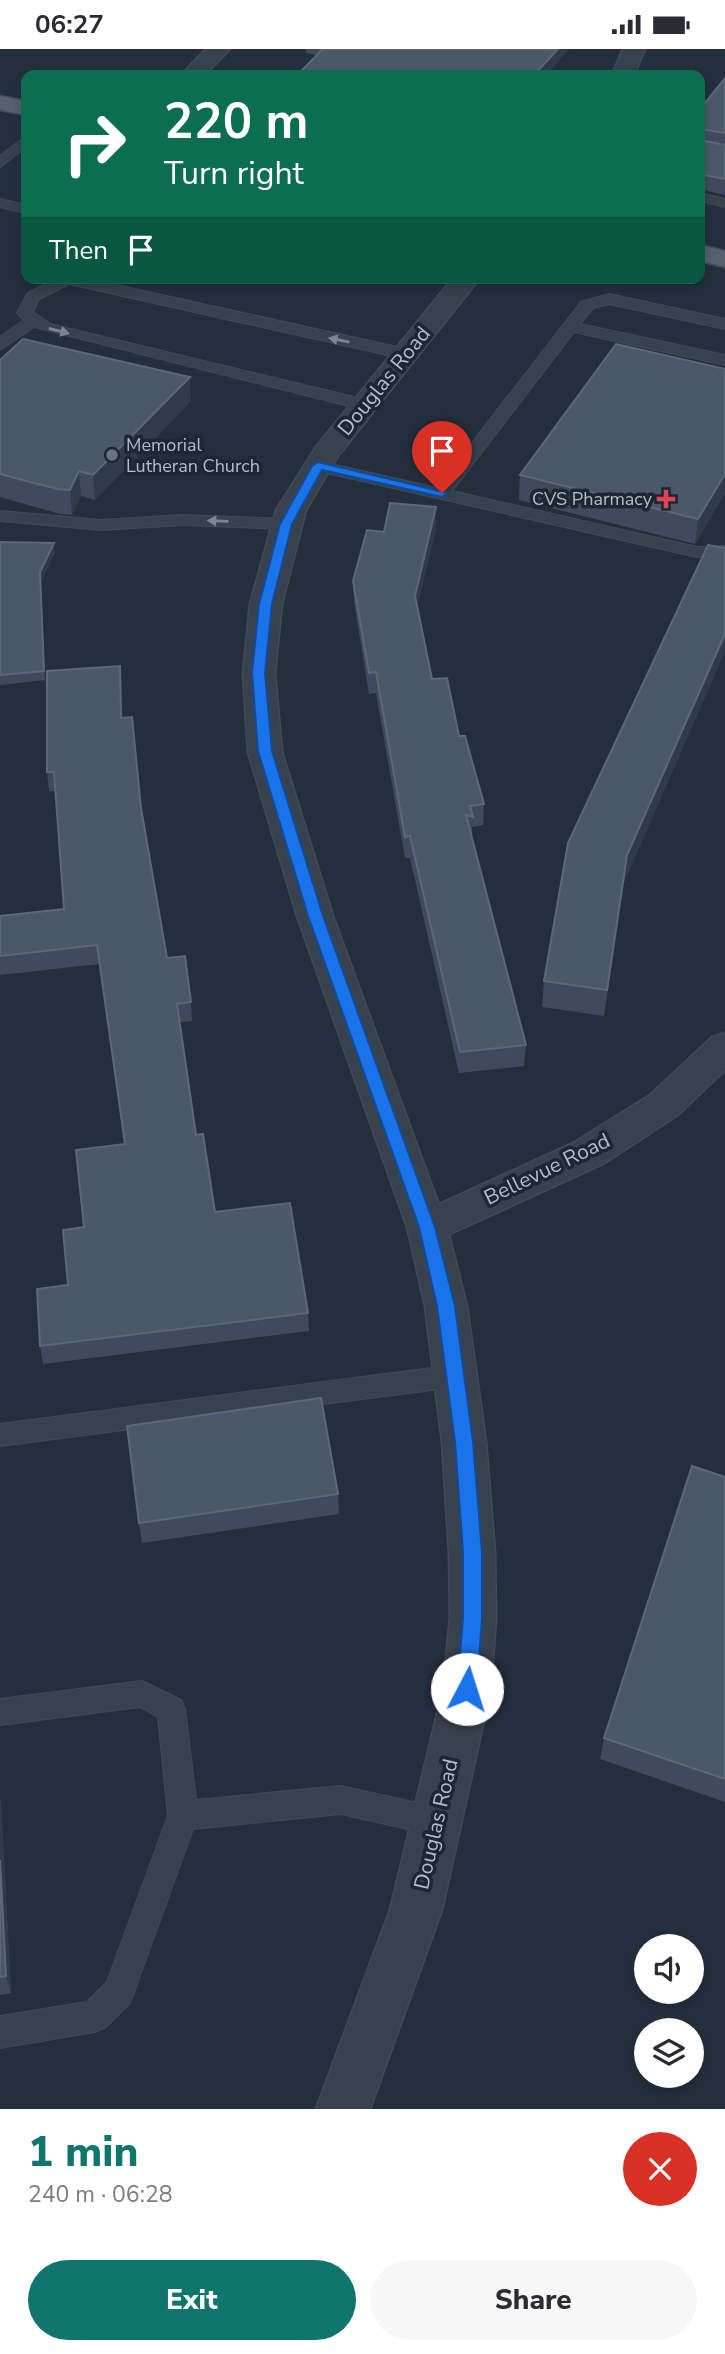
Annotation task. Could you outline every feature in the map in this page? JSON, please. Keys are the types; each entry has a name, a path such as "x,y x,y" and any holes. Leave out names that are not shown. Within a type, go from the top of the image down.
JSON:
{"main road":[{"path":"0,103 21,107"},
{"path":"705,254 725,259"}],"street":[{"path":"197,70 219,49"},
{"path":"625,70 634,49"},
{"name":"Douglas Road","path":"343,2109 416,1910 467,1689 473,1618 472,1552 446,1306 427,1227 315,916 265,751 259,673 266,604 286,524 318,466 462,284"},
{"name":"Bellevue Road","path":"427,1227 589,1153 664,1105 725,1047"}],"lane":[{"path":"0,163 21,144"},
{"path":"705,198 725,203"},
{"path":"0,203 21,208"},
{"path":"57,284 33,296 25,313 44,327 365,405"},
{"path":"90,284 406,354"},
{"path":"442,493 587,305 609,299 725,324"},
{"path":"0,345 34,320"},
{"path":"571,327 725,360"},
{"path":"318,466 697,552 725,551"},
{"path":"0,516 102,525 183,520 286,524"},
{"path":"0,1435 455,1376"},
{"path":"0,1712 142,1694 171,1709 183,1816 119,1992 95,2016 0,2032"},
{"path":"183,1816 340,1800 436,1821"}],"building":[{"path":"323,49 558,49 539,70 302,70"},
{"path":"725,78 725,133 705,130 705,103"},
{"path":"705,141 725,145 725,179 705,175"},
{"path":"23,339 190,377 93,475 79,471 70,490 57,489 0,474 0,360"},
{"name":"CVS Pharmacy","path":"616,344 725,369 725,474 698,519 520,475"},
{"path":"390,503 436,507 415,596 432,679 447,678 459,736 465,736 484,804 470,806 473,817 466,815 526,1045 460,1052 410,836 405,837 376,672 369,673 353,581 367,530 384,532"},
{"path":"0,542 54,543 40,572 44,671 0,675"},
{"path":"708,545 725,548 725,634 627,855 607,990 544,981 568,843"},
{"path":"120,666 121,718 132,717 141,808 167,958 185,956 191,1002 177,1004 196,1135 203,1134 215,1212 290,1203 308,1313 40,1346 37,1289 68,1285 63,1230 84,1227 76,1150 125,1144 97,945 0,956 0,916 64,909 54,772 47,772 47,671"},
{"path":"321,1398 338,1494 139,1523 127,1426"},
{"path":"692,1466 725,1477 725,1779 604,1738"},
{"path":"0,1860 6,1976 0,1977"}],"place":[{"name":"Memorial Lutheran Church","path":"112,455"},
{"name":"CVS Pharmacy","path":"666,499"}],"route":[{"path":"442,493 318,466 303,488 286,524 266,604 259,673 265,751 315,916 427,1227 446,1306 464,1442 472,1552 473,1618 467,1689"}]}
